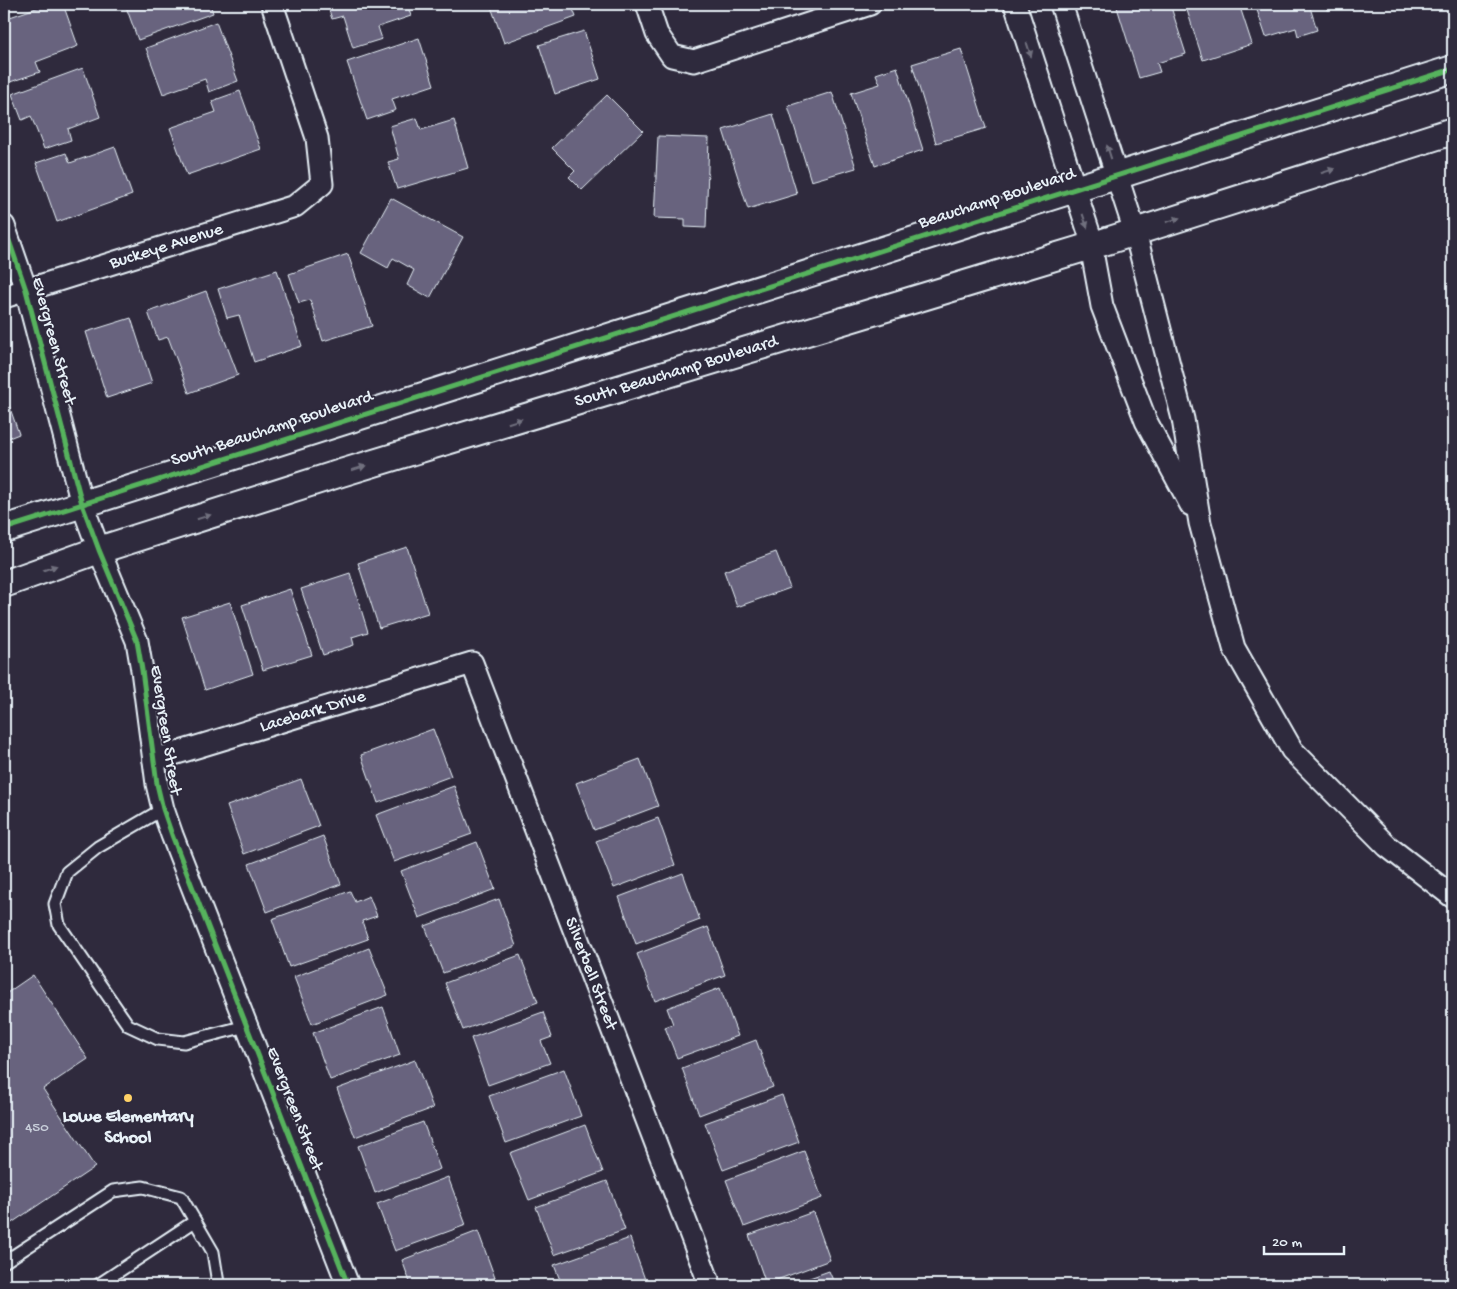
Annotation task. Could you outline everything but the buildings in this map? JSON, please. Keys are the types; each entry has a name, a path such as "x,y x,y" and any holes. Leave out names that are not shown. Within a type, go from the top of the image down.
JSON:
{"street":[{"name":"Buckeye Avenue","path":"4,297 295,206 322,184 317,138 272,4"},
{"path":"647,4 657,34 672,56 694,61 870,4"},
{"path":"1014,4 1092,246 1102,306 1143,412 1200,523"},
{"path":"1061,4 1135,232 1183,419 1200,523 1234,648 1292,750 1386,846 1453,897"},
{"name":"Beauchamp Boulevard","path":"550,356 1453,69"},
{"path":"1092,246 1453,132"},
{"name":"Evergreen Street","path":"4,226 26,290 82,504 137,641 157,784 163,809 348,1285"},
{"name":"South Beauchamp Boulevard","path":"4,584 99,550 341,473 1092,246"},
{"name":"South Beauchamp Boulevard","path":"4,529 550,356"},
{"name":"Lacebark Drive","path":"154,760 472,663"},
{"name":"Silverbell Street","path":"472,663 710,1285"}],"lane":[{"path":"163,809 98,847 67,872 55,904 59,925 128,1025 158,1039 184,1042 246,1026"},
{"path":"4,1262 113,1191 143,1187 181,1197 213,1252 217,1285"},
{"path":"98,1285 195,1222"}],"cycle path":[{"path":"4,529 1453,69"},
{"path":"4,226 26,290 82,504 137,641 157,784 163,809 348,1285"}],"place":[{"name":"Lowe Elementary School","path":"128,1098"}]}
